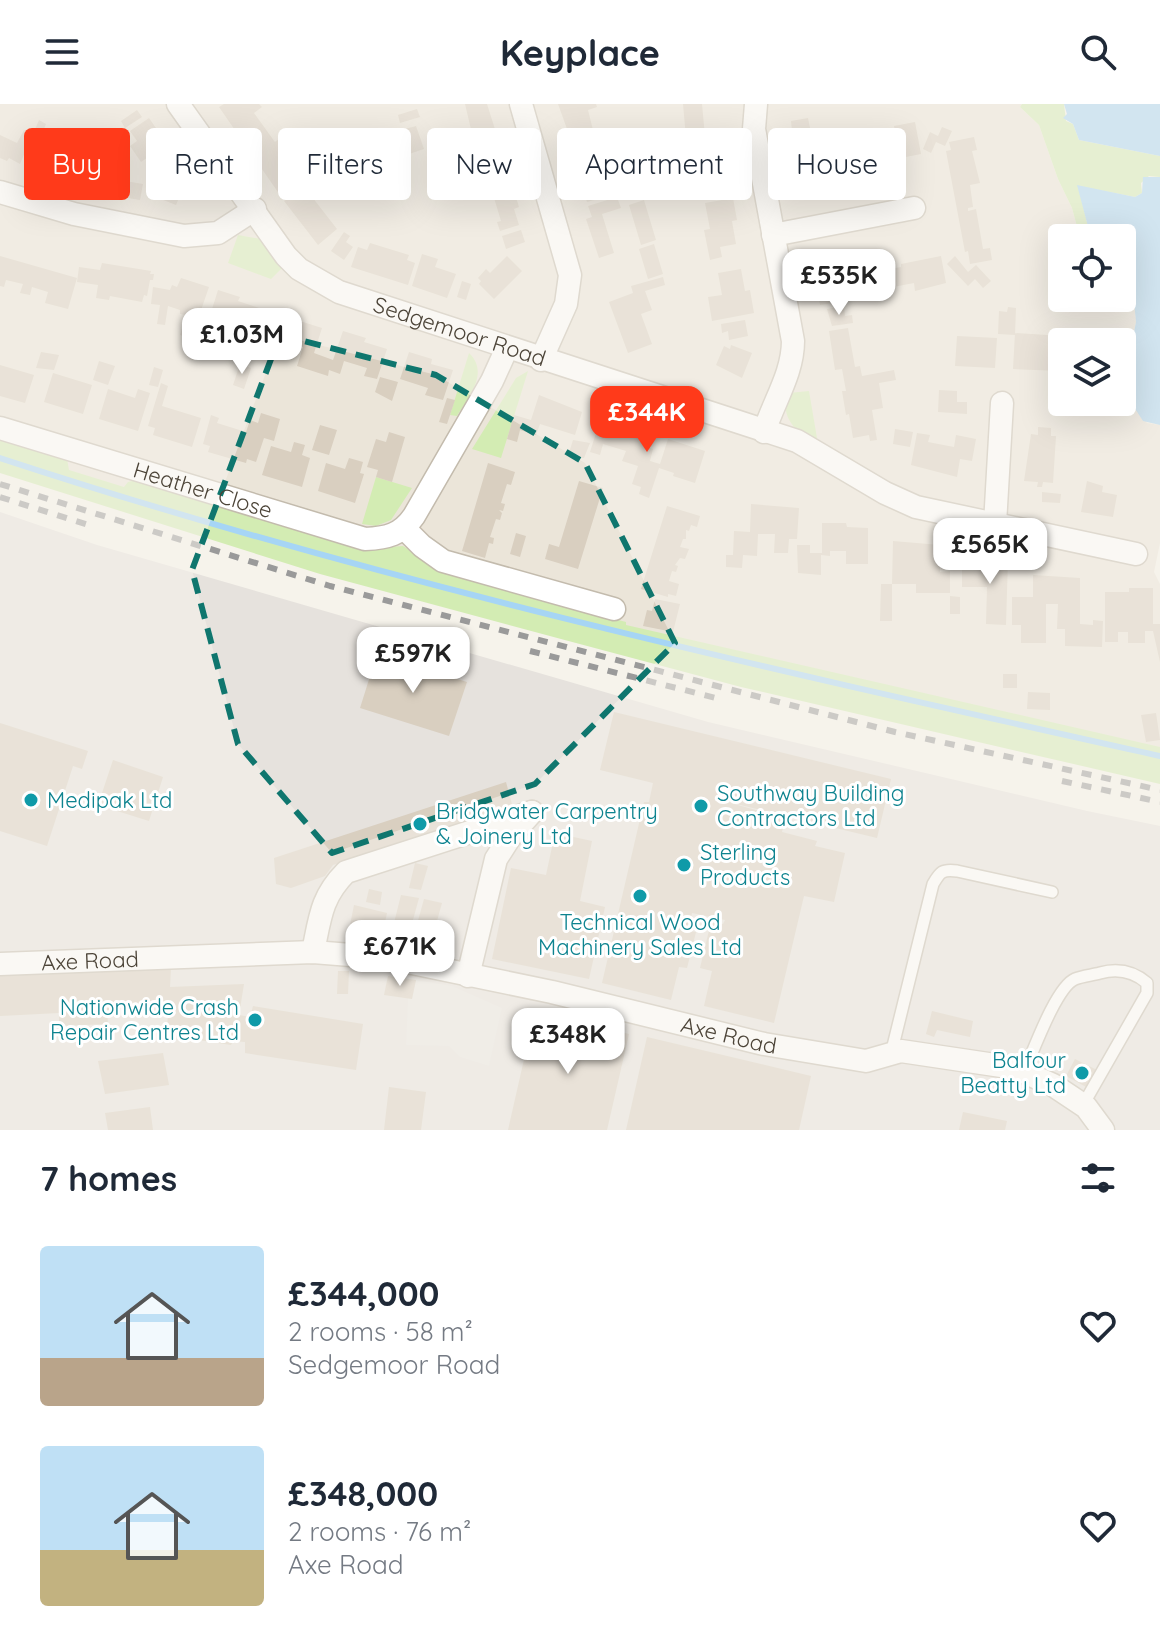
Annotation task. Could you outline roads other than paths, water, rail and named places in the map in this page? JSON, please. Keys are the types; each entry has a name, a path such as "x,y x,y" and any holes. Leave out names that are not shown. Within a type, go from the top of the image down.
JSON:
{"street":[{"name":"Sedgemoor Road","path":"178,104 286,256 299,269 339,292 811,448 885,493 916,507 1136,554"},
{"path":"521,104 570,275 566,304 541,360"},
{"path":"756,104 754,129 793,341 793,357 764,432"},
{"path":"0,192 74,214 184,236 218,233 255,209"},
{"path":"773,235 914,205"},
{"path":"507,348 492,381 405,529 443,561 614,609"},
{"path":"995,524 1002,403"},
{"name":"Heather Close","path":"0,428 365,539 381,539 405,529"},
{"path":"313,952 323,901 332,885 346,872 532,812 512,834 496,859 468,976"},
{"name":"Axe Road","path":"0,964 313,952 388,958 552,992 764,1044 866,1061 901,1051 1015,1068 1053,1085 1083,1105 1103,1130"}],"lane":[{"path":"891,1054 933,884 939,873 957,871 1052,892"},
{"path":"1024,1072 1064,989 1075,979 1126,970 1141,978 1147,983 1147,993 1083,1105"}],"water":[{"path":"1064,104 1160,104 1160,156 1079,140 1073,124 1063,118 1067,114"},
{"path":"1143,177 1160,177 1160,425 1143,421 1136,410 1136,224 1087,224 1077,185 1135,197 1142,193"}],"waterway":[{"path":"0,458 143,503 431,584 722,656 1160,756"}],"railway":[{"path":"0,484 330,586 895,732 1160,790"},
{"path":"0,497 95,527"},
{"path":"530,651 720,699"},
{"path":"1062,781 1160,802"}],"place":[{"name":"Medipak Ltd","path":"31,800"},
{"name":"Southway Building Contractors Ltd","path":"701,806"},
{"name":"Bridgwater Carpentry & Joinery Ltd","path":"420,824"},
{"name":"Sterling Products","path":"684,865"},
{"name":"Technical Wood Machinery Sales Ltd","path":"640,896"},
{"name":"Nationwide Crash Repair Centres Ltd","path":"255,1020"},
{"name":"Balfour Beatty Ltd","path":"1082,1073"}]}
